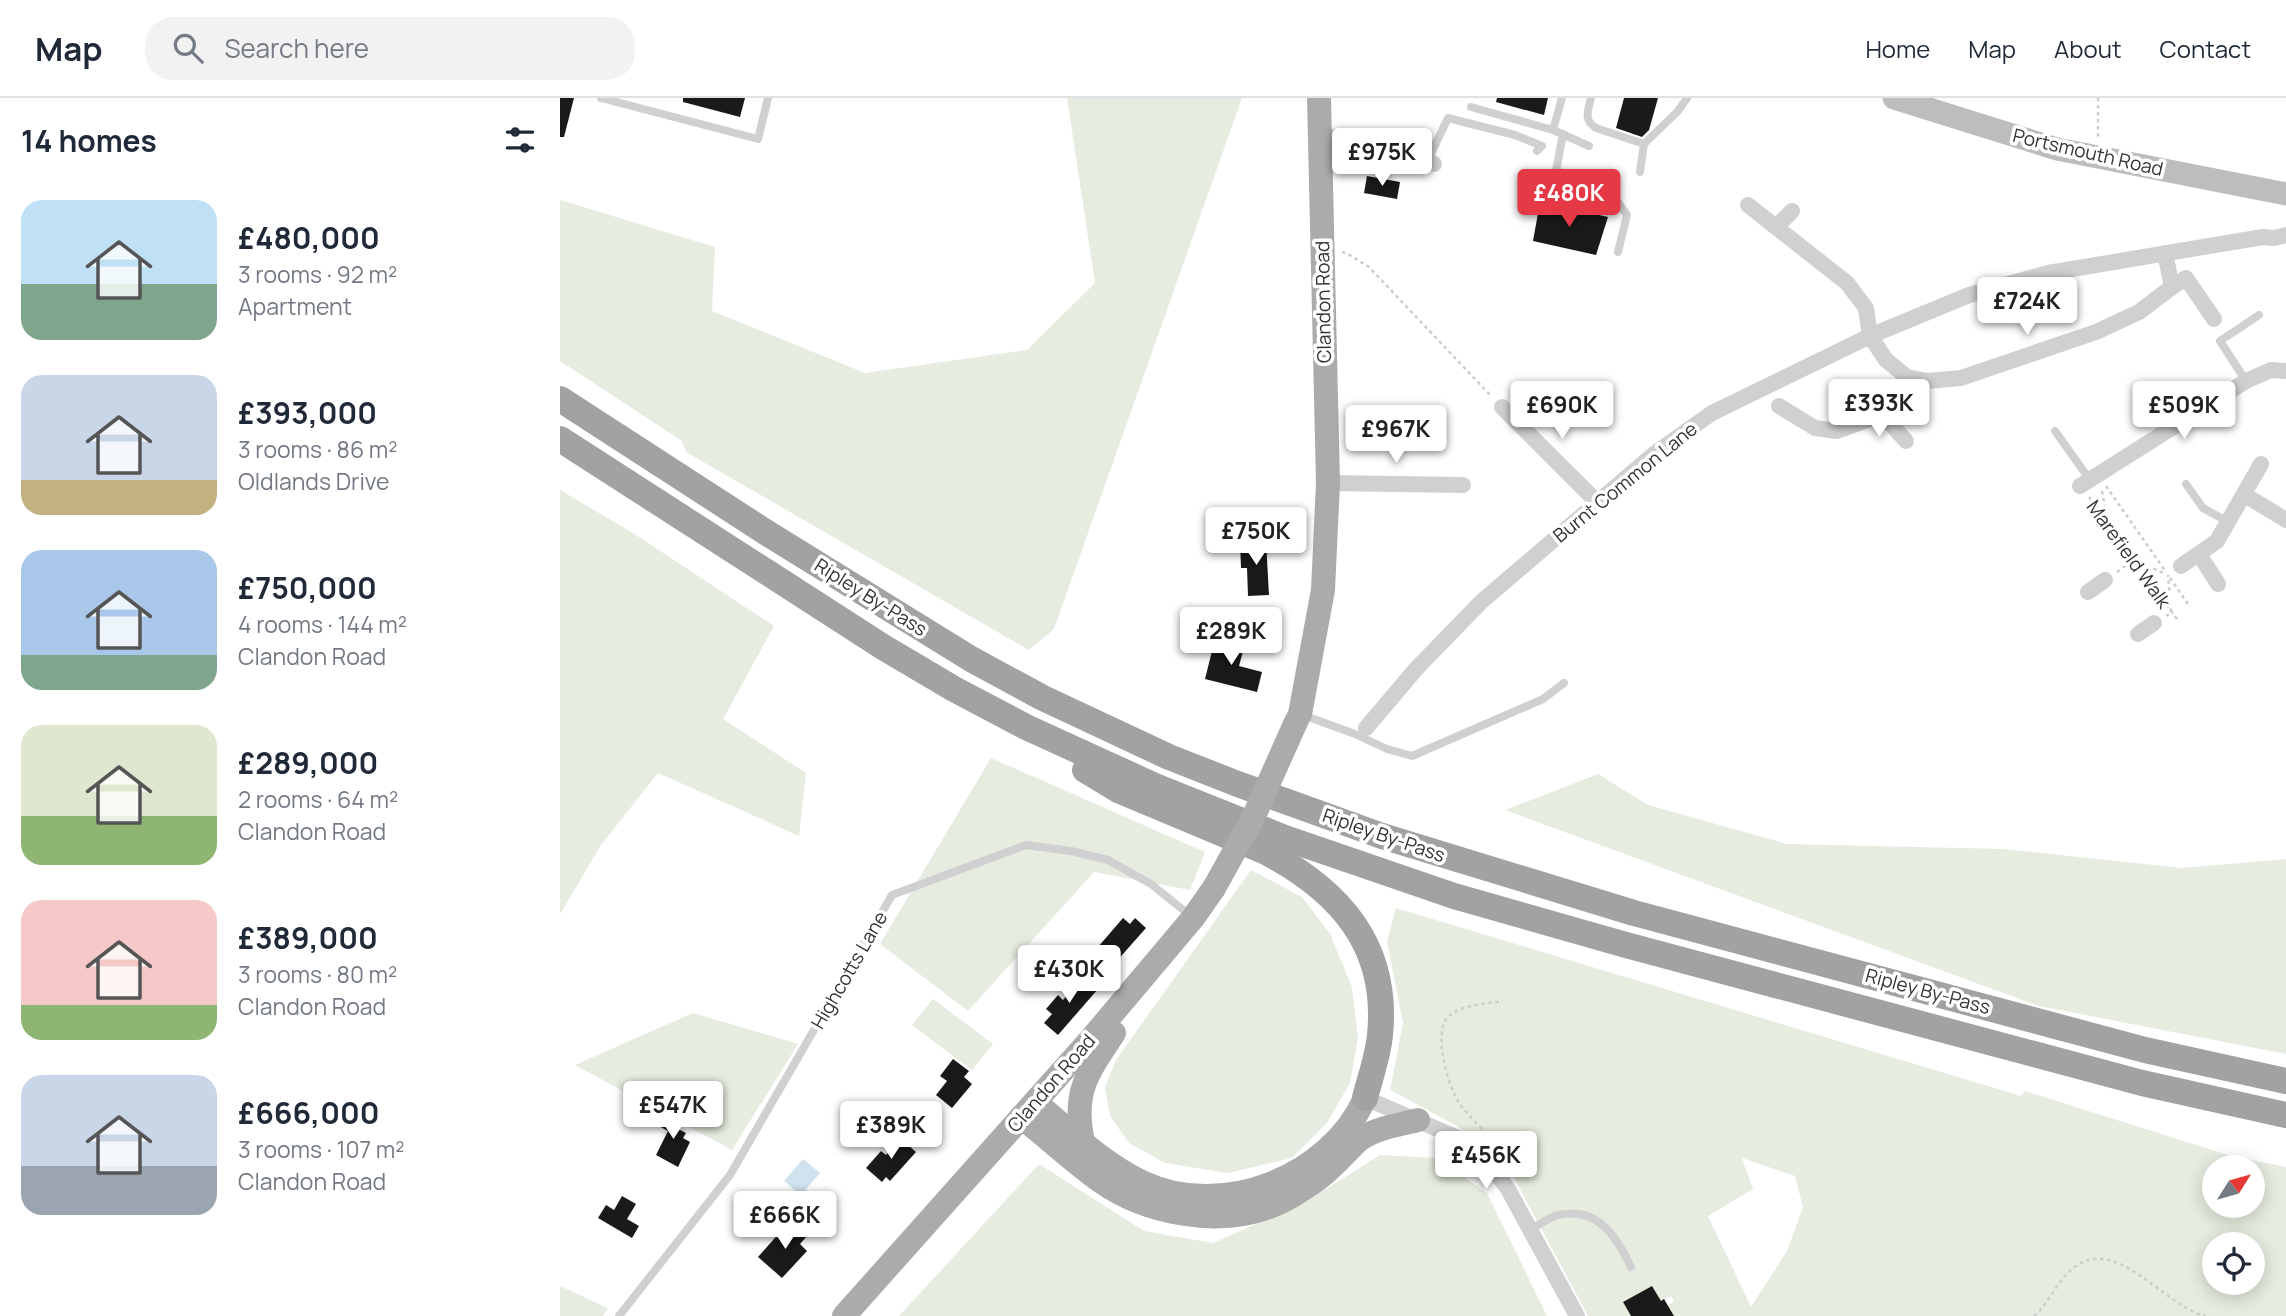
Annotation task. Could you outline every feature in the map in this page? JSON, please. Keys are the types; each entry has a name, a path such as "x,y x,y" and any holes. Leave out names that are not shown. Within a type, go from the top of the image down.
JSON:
{"highway":[{"name":"Ripley By-Pass","path":"560,399 767,533 971,659 1043,698 1170,757 1235,783 1382,836 1634,912 2145,1050 2286,1081"},
{"name":"Ripley By-Pass","path":"560,439 883,647 954,689 1026,727 1155,786 1285,838 1454,896 1639,948 2142,1083 2286,1115"},
{"path":"1026,727 1075,764 1118,790 1266,852 1310,878 1335,900 1354,923 1365,944 1376,975 1381,1007 1380,1036 1364,1098"}],"main road":[{"name":"Clandon Road","path":"844,1316 1193,918 1235,854 1298,719 1323,590 1328,483 1319,98"},
{"name":"Portsmouth Road","path":"1894,98 2098,159 2196,174 2286,194"},
{"path":"1083,1142 1080,1104 1084,1085 1092,1065 1113,1035 1142,979"},
{"path":"1028,1109 1143,1182 1175,1193 1211,1196 1245,1192 1276,1181 1319,1157 1355,1120 1364,1098"},
{"path":"1028,1109 1102,1182 1128,1197 1183,1213 1211,1216 1269,1208 1333,1168 1359,1140 1373,1132 1418,1120"}],"street":[{"path":"1320,134 1431,163"},
{"path":"1748,205 1847,283 1866,308 1870,336 1886,360 1907,377 1927,381 1952,379 2017,360 2096,332 2138,312 2186,278 2214,319"},
{"path":"1776,227 1792,211"},
{"name":"Burnt Common Lane","path":"2263,237 2286,224"},
{"name":"Burnt Common Lane","path":"1361,730 1481,602 1654,454 1712,413 1870,336 1969,295 2048,273 2286,235"},
{"path":"2165,253 2172,287"},
{"path":"2089,480 2246,381 2271,370 2286,372"},
{"path":"1779,406 1815,428 1837,431 1877,416 1907,377"},
{"path":"1502,407 1597,502"},
{"path":"1881,412 1906,440"},
{"path":"2175,570 2217,541 2262,464"},
{"path":"1328,483 1462,485"},
{"path":"2245,495 2286,520"},
{"path":"2199,554 2218,584"},
{"path":"2088,592 2105,580"},
{"path":"2138,634 2154,623"},
{"path":"1364,1098 1458,1138 1494,1170 1508,1189 1577,1316"}],"lane":[{"path":"601,98 758,139 768,98"},
{"path":"1553,130 1562,98"},
{"path":"1591,98 1587,118 1589,124 1644,144"},
{"path":"1640,172 1644,144 1678,111 1687,98"},
{"path":"1471,107 1553,130 1589,146"},
{"path":"1431,163 1448,118 1515,135 1542,146 1537,151"},
{"path":"1563,134 1556,171 1610,191 1627,215 1618,252"},
{"path":"2246,381 2220,341 2259,315"},
{"path":"2055,431 2089,480"},
{"path":"2186,484 2203,508 2228,522"},
{"path":"1298,719 1361,730 1387,749 1412,756 1543,699 1564,683"},
{"name":"Highcotts Lane","path":"619,1316 730,1175 892,895 1026,845 1071,851 1108,860 1151,884 1193,918"},
{"path":"1530,1230 1557,1215 1578,1214 1596,1219 1615,1235 1632,1267"}],"path":[{"path":"2098,98 2098,159"},
{"path":"1322,247 1348,254 1369,267 1502,407"},
{"path":"2089,480 2108,524"},
{"name":"Marefield Walk","path":"2089,480 2108,524 2179,622"},
{"name":"Marefield Walk","path":"2089,480 2175,570 2190,607"},
{"path":"2105,580 2133,560 2175,570 2171,613"},
{"path":"1481,1157 1491,1140 1460,1104 1448,1078 1441,1047 1443,1023 1450,1015 1467,1007 1503,1001"},
{"path":"2034,1316 2076,1265 2092,1259 2122,1265 2139,1274 2179,1305 2193,1313 2206,1316"}],"shaded area":[{"path":"1067,98 1242,98 1054,629 1029,650 686,452 682,441 560,361 560,200 715,247 712,311 865,373 1027,350 1095,283"},
{"path":"560,490 633,533 774,626 723,719 806,773 799,836 658,773 601,845 560,914"},
{"path":"991,758 1205,852 1190,890 1094,872 968,1011 880,944"},
{"path":"1598,774 1648,805 1787,844 2003,849 2182,868 2286,859 2286,1054 2039,1006 1505,810"},
{"path":"1251,870 1302,897 1330,934 1352,987 1358,1038 1350,1083 1327,1123 1292,1158 1228,1173 1165,1163 1129,1143 1110,1116 1105,1087 1116,1060"},
{"path":"1396,908 2021,1096 2025,1091 2228,1155 2202,1155 2202,1218 2265,1218 2265,1163 2286,1167 2286,1316 1674,1316 1668,1305 1674,1302 1671,1296 1661,1301 1652,1286 1623,1302 1631,1316 1588,1316 1506,1163 1459,1127 1390,1090 1403,1023 1387,941","holes":["1742,1158 1795,1176 1803,1207 1787,1251 1751,1307 1708,1216 1753,1189"]},
{"path":"933,999 993,1044 972,1070 912,1025"},
{"path":"693,1013 798,1044 732,1150 575,1065"},
{"path":"1380,1155 1436,1158 1487,1193 1547,1316 899,1316 1039,1164 1144,1231 1213,1243 1304,1203"},
{"path":"560,1286 608,1308 603,1316 560,1316"}],"water":[{"path":"803,1159 820,1173 801,1195 784,1181"}],"building":[{"path":"560,98 574,98 564,137 560,137"},
{"path":"683,98 745,98 740,117 683,102"},
{"path":"1497,98 1548,98 1544,115 1496,102"},
{"path":"1624,98 1658,98 1649,130 1642,137 1616,128"},
{"path":"1367,176 1400,182 1397,199 1364,193"},
{"path":"1540,202 1608,217 1596,255 1533,241"},
{"path":"1266,541 1269,595 1248,596 1247,568 1241,568 1240,542"},
{"path":"1215,639 1244,647 1239,666 1262,672 1257,692 1205,679"},
{"path":"1123,918 1130,924 1135,918 1146,928 1115,963 1098,947"},
{"path":"1084,976 1098,989 1058,1035 1044,1023 1052,1014 1046,1009 1058,995 1063,1000"},
{"path":"953,1059 969,1071 964,1077 972,1084 952,1108 936,1095 947,1081 940,1076"},
{"path":"666,1112 682,1121 678,1129 686,1133 683,1138 690,1142 678,1167 656,1155 668,1131 659,1126"},
{"path":"901,1139 916,1152 890,1181 886,1177 882,1182 866,1168 881,1151 886,1155"},
{"path":"622,1196 636,1204 627,1219 639,1226 632,1238 598,1218 606,1205 614,1210"},
{"path":"794,1224 807,1236 800,1244 807,1251 782,1278 758,1257 782,1230 786,1233"},
{"path":"1652,1286 1674,1316 1631,1316 1623,1302"}]}
